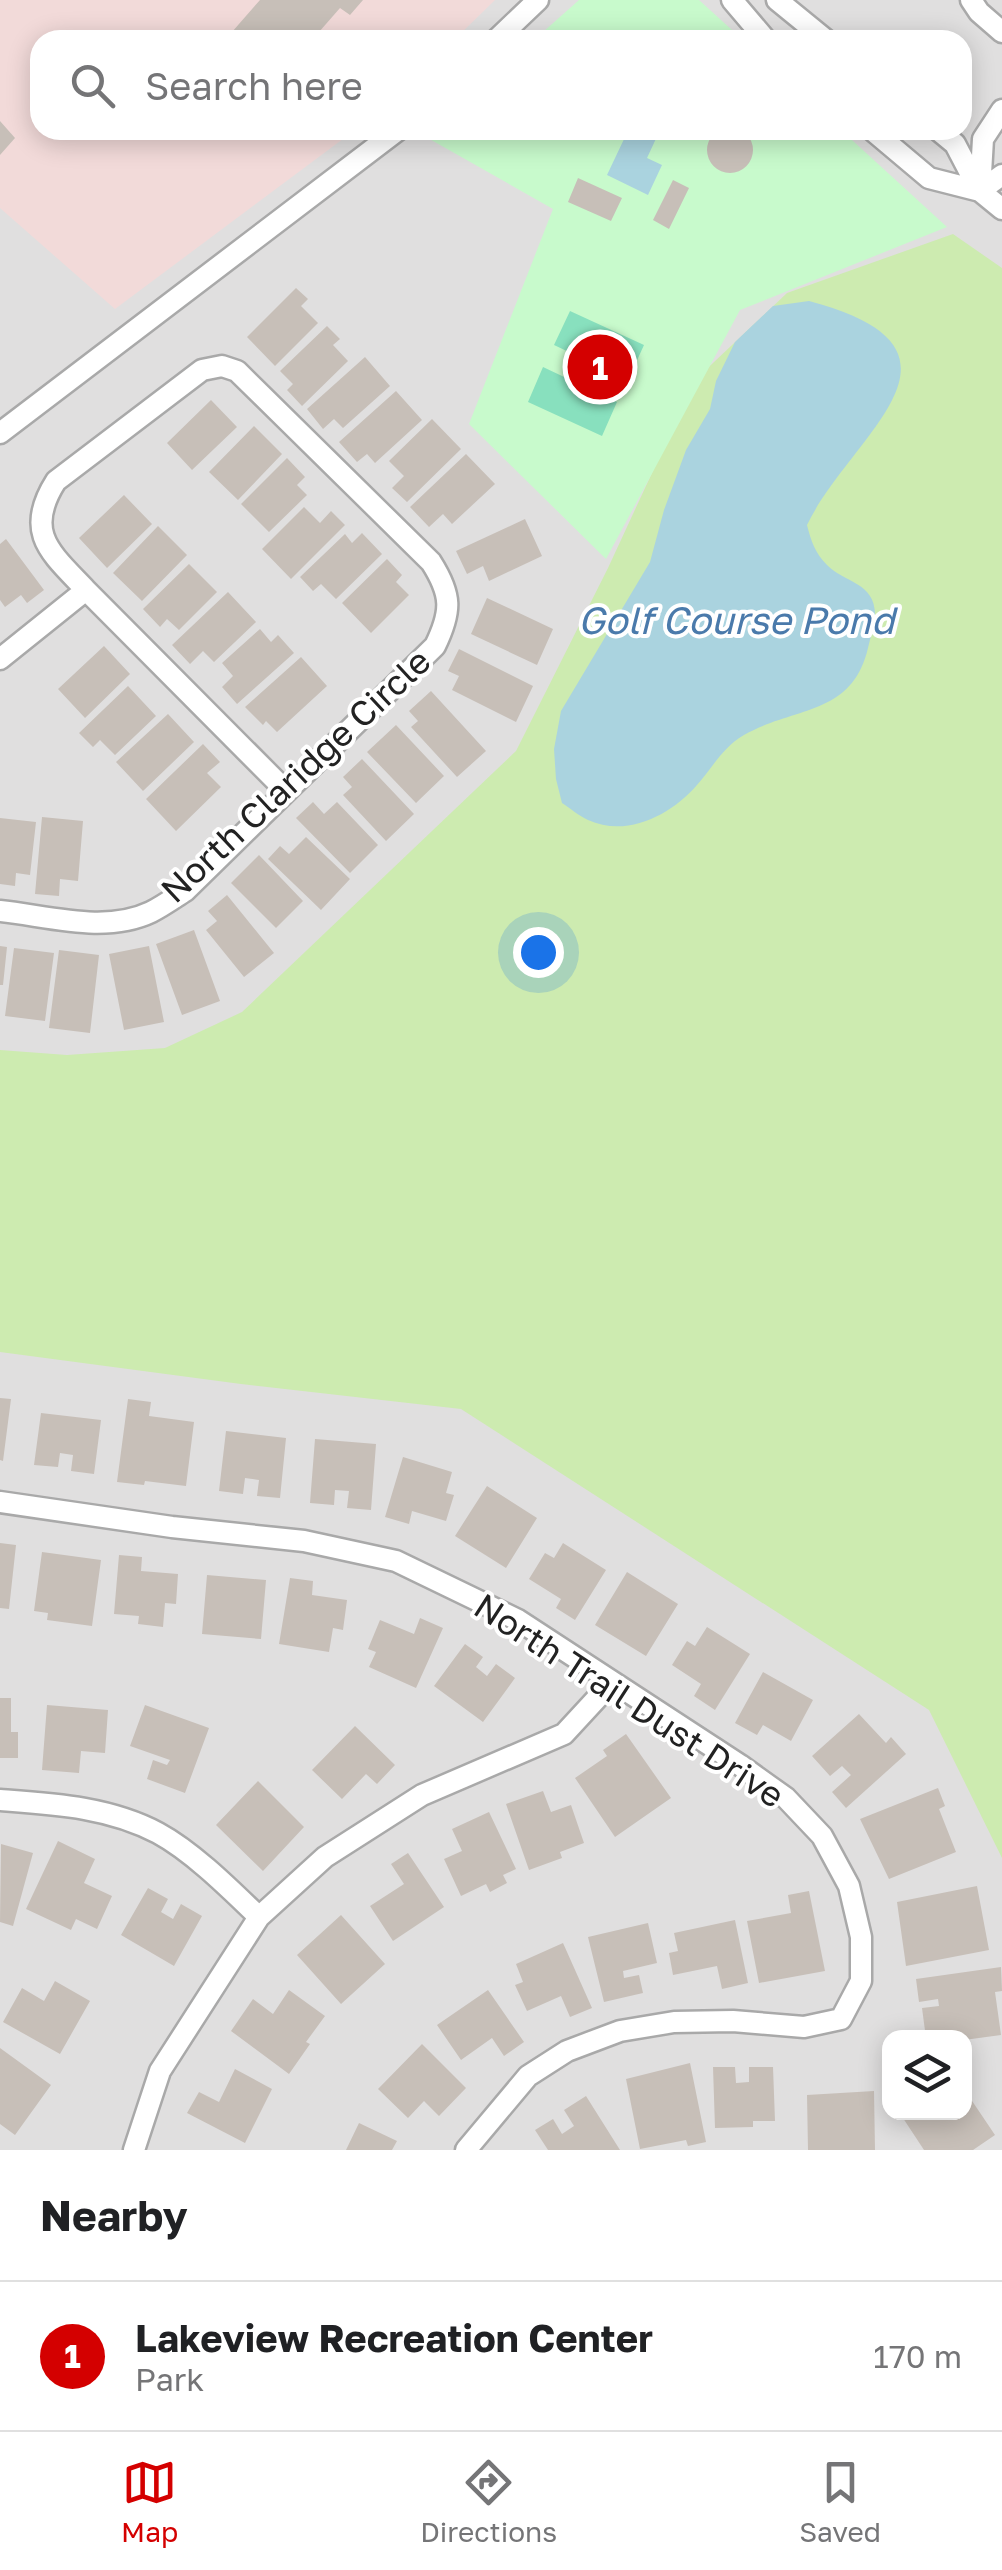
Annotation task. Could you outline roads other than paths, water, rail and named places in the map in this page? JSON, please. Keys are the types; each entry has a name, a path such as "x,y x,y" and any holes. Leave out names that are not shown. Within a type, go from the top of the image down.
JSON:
{"street":[{"path":"506,30 538,0"},
{"path":"732,0 758,30"},
{"path":"778,0 814,30"},
{"path":"971,0 1002,32"},
{"path":"980,192 984,140 1002,110"},
{"path":"0,433 385,140"},
{"path":"884,140 929,178 980,192 1002,208"},
{"path":"951,140 980,192"},
{"path":"980,192 1002,174"},
{"name":"North Claridge Circle","path":"0,910 94,923 124,920 149,913 185,891 435,646 449,603 431,562 238,371 222,366 202,370 56,481 43,502 42,531 48,550 86,590"},
{"path":"0,659 86,590 286,791"},
{"name":"North Trail Dust Drive","path":"0,1502 304,1541 396,1561 518,1620 786,1798 822,1836 849,1886 861,1937 861,1981 841,2019 804,2027 733,2021 674,2022 620,2031 568,2051 528,2076 466,2150"},
{"path":"134,2150 160,2071 259,1917 326,1857 422,1795 564,1734 612,1682"},
{"path":"0,1800 74,1805 118,1816 160,1834 224,1883 259,1917"}],"water":[{"path":"624,140 655,140 647,158 662,165 648,195 607,175"},
{"name":"Golf Course Pond","path":"809,301 864,321 892,344 901,369 894,397 807,525 823,560 871,597 874,626 860,670 835,698 736,740 686,796 661,814 633,825 603,825 588,820 562,803 556,779 554,749 561,711 650,562 686,450 710,409 716,381 735,342 773,306"}],"place":[{"name":"Lakeview Recreation Center","path":"600,367"}]}
